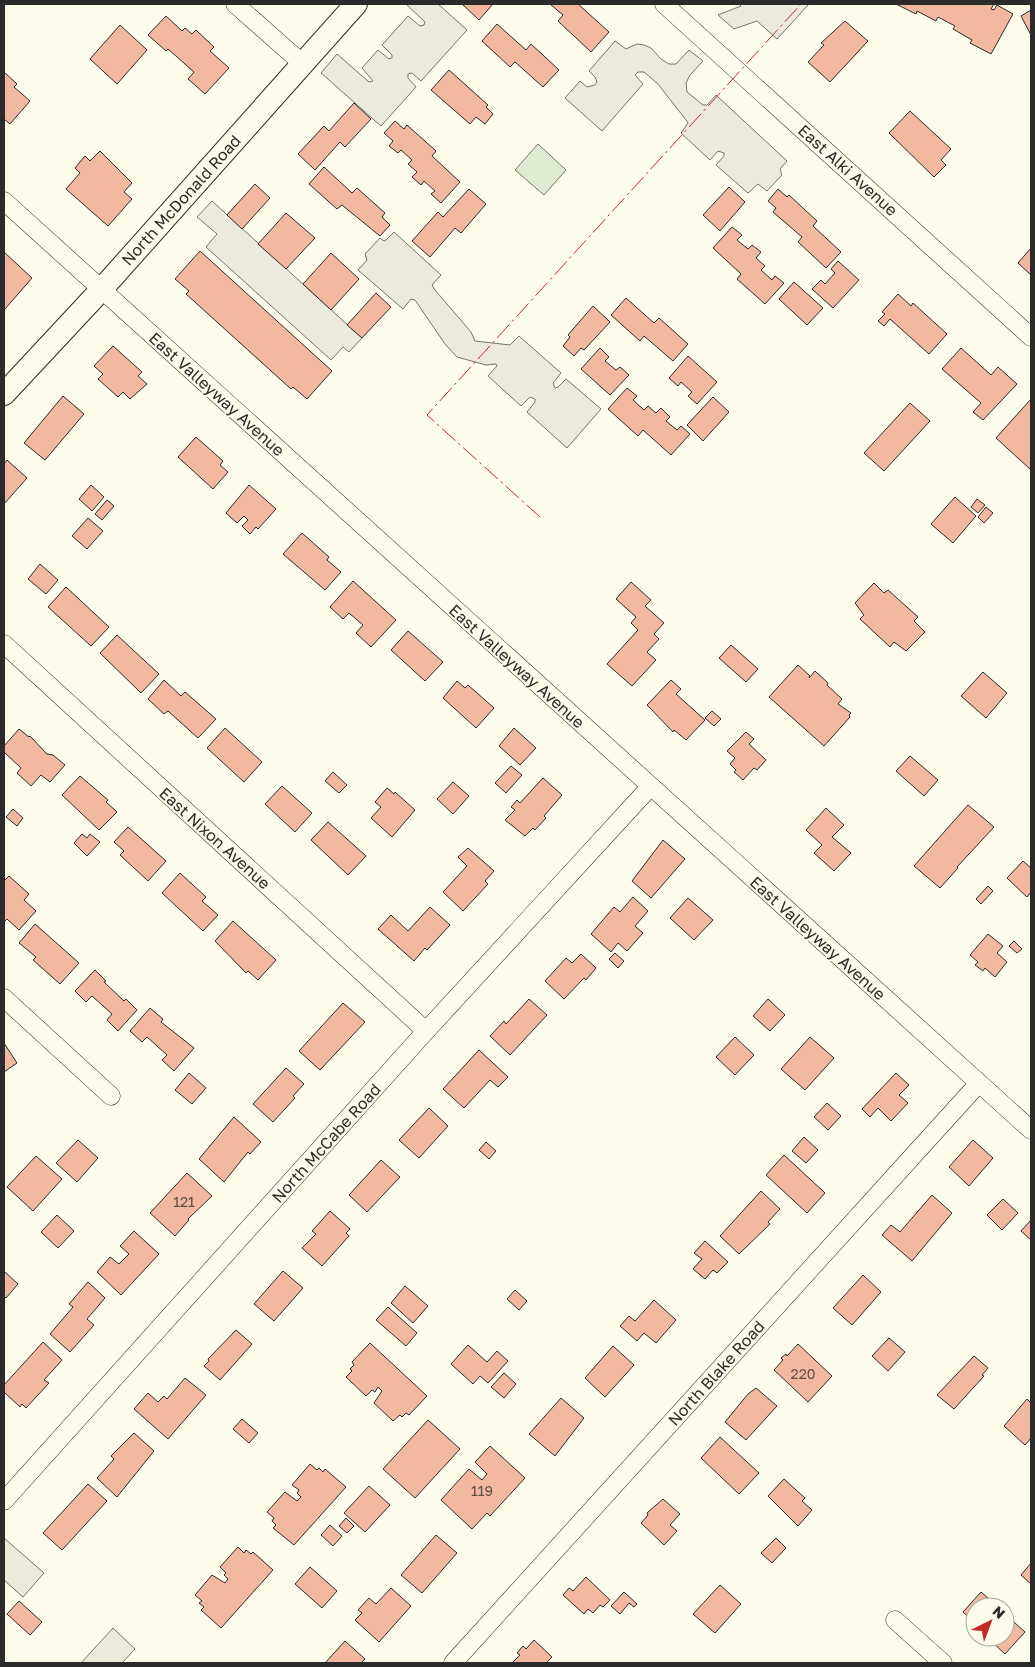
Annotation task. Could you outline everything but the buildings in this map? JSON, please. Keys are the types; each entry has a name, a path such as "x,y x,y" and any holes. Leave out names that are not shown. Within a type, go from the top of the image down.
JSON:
{"street":[{"path":"236,4 304,65"},
{"name":"North McDonald Road","path":"4,394 101,290 304,65 356,4"},
{"name":"East Alki Avenue","path":"664,4 1031,337"},
{"name":"East Valleyway Avenue","path":"4,201 1031,1130"},
{"name":"East Nixon Avenue","path":"4,644 426,1031"},
{"name":"North McCabe Road","path":"4,1501 426,1031 650,787"},
{"path":"4,998 111,1096"},
{"name":"North Blake Road","path":"453,1663 979,1083"},
{"path":"895,1620 943,1663"}],"green space":[{"path":"538,144 566,170 544,195 515,170"}],"shaded area":[{"path":"406,4 438,4 467,30 421,81 412,73 408,74 408,78 416,87 381,126 321,73 337,54 369,82 373,81 362,68 378,50 389,59 392,58 392,55 382,45 408,16 420,26 424,25 425,22"},
{"path":"739,4 809,4 777,39 757,21 734,29 718,15 741,6"},
{"path":"615,41 626,49 637,44 644,45 651,48 661,59 669,64 676,64 689,50 703,61 690,75 686,83 687,92 703,105 707,105 716,95 787,161 780,169 782,175 767,191 758,184 748,193 716,165 724,156 724,153 718,151 710,160 681,133 688,123 658,84 644,72 638,72 635,75 643,84 602,131 565,98 580,81 587,87 595,85 597,82 595,77 589,71"},
{"path":"212,201 362,338 349,352 343,347 331,360 206,247 217,234 197,217"},
{"path":"394,232 441,275 432,285 471,332 475,341 510,345 519,336 561,373 553,383 555,388 566,379 601,409 567,448 527,412 535,402 535,399 530,397 521,406 488,376 497,366 496,364 486,365 457,357 445,344 415,300 411,299 403,309 358,270 367,260 365,254 380,238 384,241"},
{"path":"4,1538 44,1573 23,1597 4,1580"},
{"path":"113,1628 135,1649 122,1663 81,1663"}],"power":[{"path":"540,517 427,415 801,4"}]}
